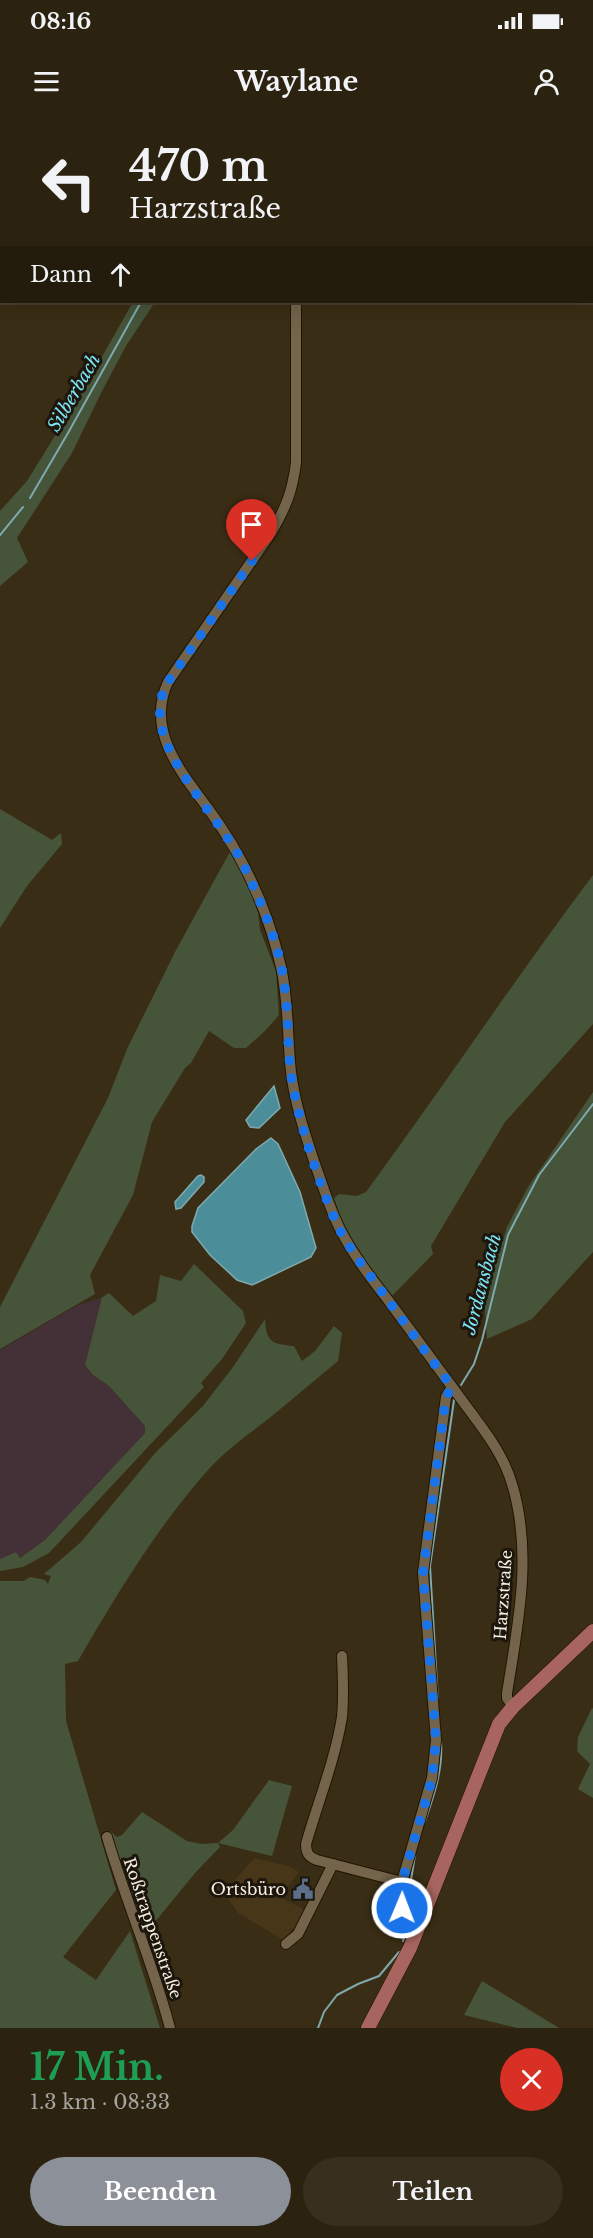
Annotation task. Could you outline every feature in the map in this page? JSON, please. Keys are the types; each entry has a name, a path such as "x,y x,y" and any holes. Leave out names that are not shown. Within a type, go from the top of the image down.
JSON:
{"main road":[{"path":"368,2028 395,1979 494,1735 505,1715 593,1631"}],"street":[{"name":"Harzstraße","path":"296,303 296,463 293,489 271,533 174,672 163,692 160,707 163,732 171,753 189,783 236,850 263,912 283,978 292,1080 298,1110 335,1220 358,1260 502,1458 512,1481 522,1540 519,1616 507,1693 507,1698 513,1707"},
{"path":"417,1923 405,1913 400,1896 435,1764 436,1740 423,1566 446,1397 452,1387"},
{"path":"342,1656 343,1700 338,1734 306,1850 311,1858 402,1882"},
{"name":"Roßtrappenstraße","path":"108,1837 118,1876 164,2004 170,2028"},
{"path":"286,1944 298,1934 333,1864"}],"shaded area":[{"path":"101,1298 85,1365 93,1375 109,1386 145,1426 145,1433 45,1540 19,1558 0,1559 0,1350 78,1305"},
{"path":"254,1858 289,1866 299,1872 280,1897 305,1910 295,1930 292,1929 285,1941 238,1913 224,1893"}],"green space":[{"path":"132,303 154,303 126,346 72,453 17,538 28,562 0,586 0,511 27,481 82,392"},
{"path":"0,809 52,840 61,833 62,844 27,886 0,928"},
{"path":"231,850 248,884 258,912 260,930 276,971 279,1015 246,1048 234,1048 209,1031 152,1122 133,1195 90,1275 95,1294 0,1349 0,1307 108,1098 127,1049 176,950"},
{"path":"593,875 593,1024 505,1122 431,1246 433,1254 392,1296 354,1246 343,1225 334,1198 339,1194 357,1196 366,1192"},
{"path":"593,1092 593,1252 532,1319 487,1339 484,1298 507,1227 528,1187"},
{"path":"194,1264 243,1311 246,1323 222,1359 201,1383 204,1387 49,1553 23,1567 0,1571 0,1559 16,1552 20,1558 45,1540 145,1433 145,1426 109,1386 93,1375 85,1365 101,1298 109,1293 133,1316 156,1301 160,1275 181,1281"},
{"path":"265,1319 269,1338 276,1343 294,1346 302,1361 315,1351 334,1326 342,1333 338,1361 216,1461 155,1538 78,1661 65,1664 66,1721 116,1890 63,1957 96,1980 130,1931 160,2028 0,2028 0,1581 24,1581 30,1577 45,1580 48,1584 51,1576 44,1574 81,1542 156,1452 203,1406"},
{"path":"592,1708 593,1798 578,1789 590,1764 577,1751 578,1737"},
{"path":"269,1780 292,1786 272,1856 218,1843 233,1830"},
{"path":"142,1812 187,1841 201,1844 218,1843 220,1847 195,1873 150,1928 144,1930 126,1887 110,1831 117,1837 122,1835"},
{"path":"482,1981 559,2028 517,2028 464,2015"}],"water":[{"path":"274,1086 280,1108 259,1128 250,1127 246,1120"},
{"path":"271,1138 278,1144 300,1192 316,1248 311,1257 252,1285 237,1280 210,1255 192,1232 192,1226 198,1208 256,1149"},
{"path":"201,1175 204,1177 204,1182 181,1208 176,1209 175,1202"}],"waterway":[{"name":"Silberbach","path":"30,498 140,303"},
{"name":"Silberbach","path":"0,535 23,507"},
{"name":"Jordansbach","path":"461,1385 474,1364 482,1340 508,1235 539,1175 593,1104"},
{"name":"Jordansbach","path":"438,1701 430,1566 454,1400"},
{"name":"Jordansbach","path":"425,1821 435,1792 441,1742"},
{"name":"Jordansbach","path":"409,1912 415,1855"},
{"name":"Jordansbach","path":"403,1941 408,1921"},
{"name":"Jordansbach","path":"318,2028 324,2012 337,1995 379,1976 399,1952"}],"place":[{"name":"Ortsbüro","path":"303,1889"}],"route":[{"path":"252,561 168,682 161,699 160,722 166,743 180,769 236,850 268,926 278,955 285,989 290,1069 294,1091 304,1132 335,1220 358,1260 452,1387 448,1390 446,1397 423,1573 436,1740 435,1764 402,1882 400,1903 402,1908"}]}
